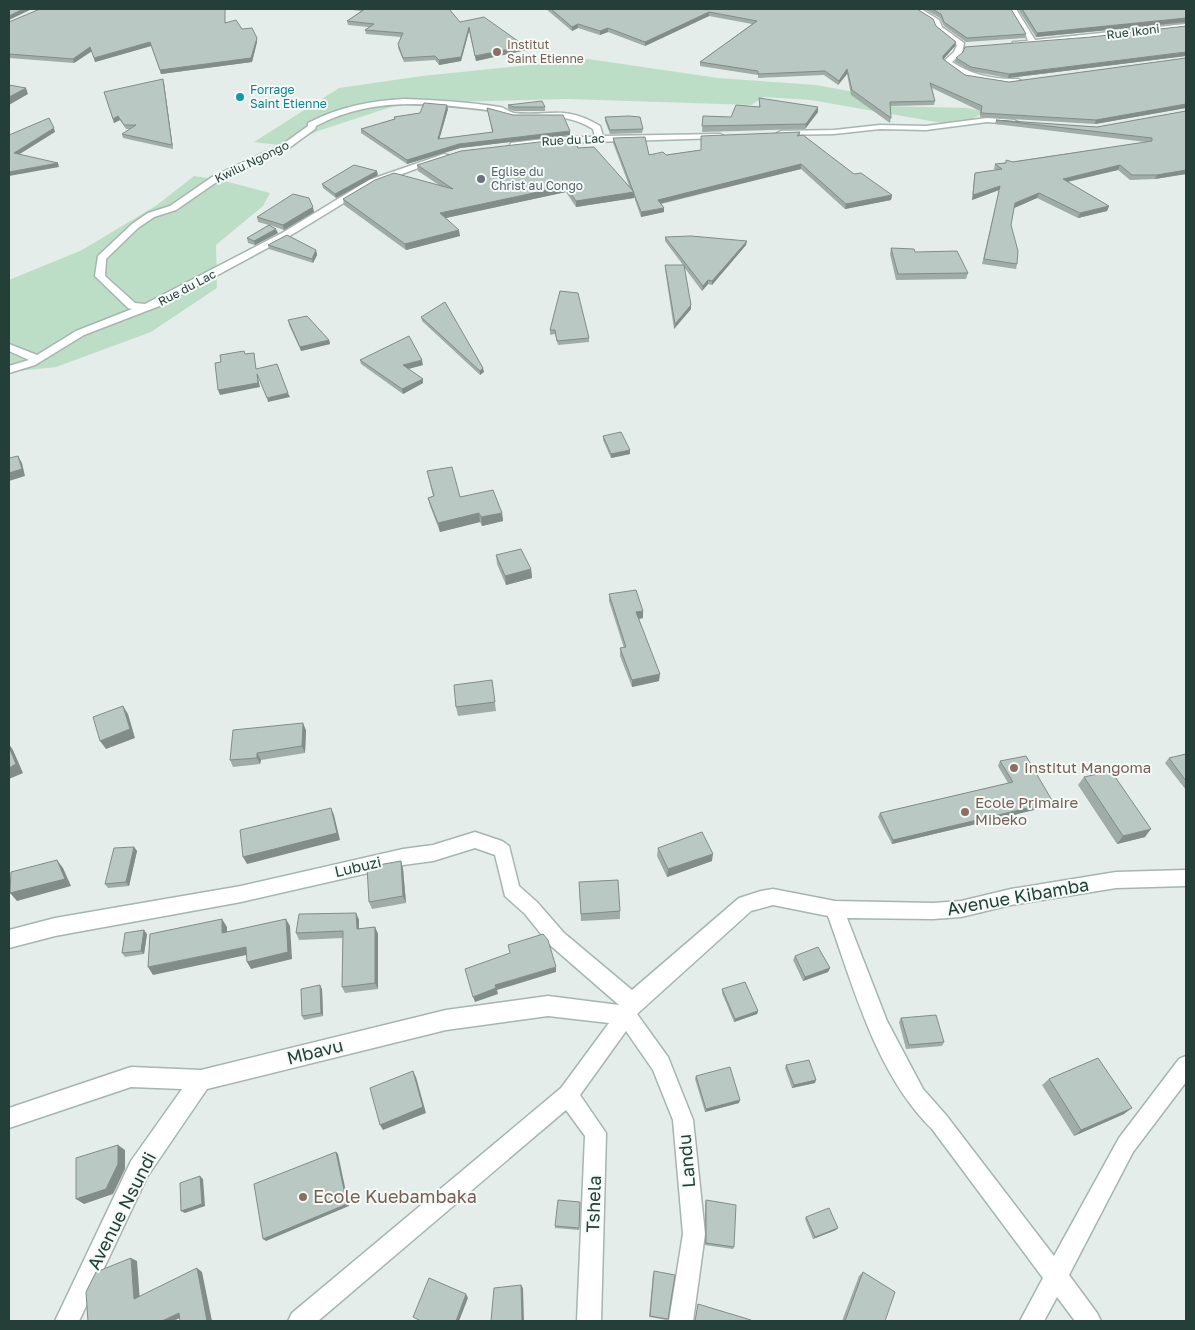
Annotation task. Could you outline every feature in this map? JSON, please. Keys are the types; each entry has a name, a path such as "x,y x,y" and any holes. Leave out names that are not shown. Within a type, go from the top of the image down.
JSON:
{"street":[{"path":"917,9 937,21 939,24 938,28 962,45 963,47 958,53 947,62 967,75 1008,82 1024,80"},
{"path":"1012,9 1022,19 1024,26 1031,35 1032,42"},
{"name":"Rue Ikoni","path":"1009,44 1186,26"},
{"name":"Kwilu Ngongo","path":"148,308 132,306 126,298 103,280 100,276 101,258 143,220 151,215 173,208 215,179 286,146 305,134 312,127 311,125 332,113 408,101 450,103 501,110 505,113 515,114 562,114 582,119 597,128 599,138"},
{"path":"766,134 834,132 880,127 926,128 987,120 1024,123"},
{"name":"Rue du Lac","path":"504,146 599,138 728,135"},
{"name":"Rue du Lac","path":"9,370 37,359 76,336 148,308 285,235 372,182 427,162 460,153"},
{"path":"9,347 37,359"},
{"name":"Lubuzi","path":"9,939 55,927 241,894 403,857 433,853 475,840 496,846 503,851 511,890 531,908 556,938 629,1009"},
{"name":"Avenue Kibamba","path":"300,1321 568,1095 629,1009 745,904 774,897 835,910 933,911 961,909 1011,897 1116,880 1186,878"},
{"path":"835,910 865,991 888,1043 917,1097 939,1122 965,1160 1089,1321"},
{"name":"Mbavu","path":"9,1118 131,1077 202,1080 446,1020 548,1006 629,1009"},
{"name":"Landu","path":"629,1009 661,1064 683,1120 694,1234 681,1321"},
{"path":"1032,1321 1126,1145 1186,1066"},
{"name":"Avenue Nsundi","path":"67,1321 139,1169 202,1080"},
{"name":"Tshela","path":"568,1095 596,1133 589,1321"}],"green space":[{"path":"588,59 718,78 816,85 849,91 886,106 968,108 985,112 959,126 811,100 764,97 751,105 568,99 447,102 421,100 388,108 318,131 286,146 254,142 339,88 422,76"},
{"path":"194,176 221,180 270,193 263,206 216,245 217,288 151,332 56,367 9,372 9,280 82,250 157,205"}],"building":[{"path":"9,9 23,9 9,16"},
{"path":"40,9 225,9 225,23 236,20 242,29 252,28 257,38 251,58 160,70 150,42 94,58 90,47 73,59 9,54 9,22"},
{"path":"365,9 449,9 460,22 484,17 525,46 475,56 469,27 461,57 439,60 435,56 403,58 398,44 403,33 365,30 374,24 347,21"},
{"path":"551,9 917,9 933,19 936,26 956,42 943,56 943,59 965,75 1009,82 1186,58 1186,104 1096,120 981,113 982,106 930,83 935,101 890,102 891,118 852,90 847,69 839,81 825,71 758,74 758,71 700,62 757,21 709,12 645,42 608,28 600,31 578,24 572,27"},
{"path":"932,9 1011,9 1026,34 967,38 944,22 941,14"},
{"path":"1022,9 1186,9 1186,18 1037,33"},
{"path":"1186,26 1186,52 1009,74 971,67 956,58 963,52 965,47 1091,37"},
{"path":"163,79 172,145 122,134 136,125 124,125 118,116 113,119 104,92"},
{"path":"9,85 26,88 9,97"},
{"path":"759,98 818,107 806,124 702,126 703,116 731,117 736,105 760,107"},
{"path":"542,101 545,107 514,107 508,105"},
{"path":"424,103 447,105 438,139 493,132 487,108 513,115 563,115 570,131 459,144 407,160 361,129 395,119 394,117 420,113"},
{"path":"1186,111 1186,170 1157,175 1132,175 1120,165 1063,179 1109,206 1080,213 1039,193 1015,203 1011,225 1018,251 1017,264 984,259 1000,186 973,195 975,173 1002,169 995,164 1006,163 1006,160 1013,162 1152,141 1152,138 996,120 1097,127"},
{"path":"605,117 640,117 643,129 610,130"},
{"path":"49,118 54,128 14,153 58,163 9,172 9,135"},
{"path":"800,132 797,136 803,135 854,174 861,173 892,195 846,204 801,164 658,200 664,208 641,212 613,138 645,137 649,155 663,152 666,155 701,150 701,136"},
{"path":"574,138 578,148 594,147 634,192 576,201 566,186 440,213 459,230 405,244 343,199 375,180 394,173 453,189 417,165 461,151"},
{"path":"354,165 377,171 335,194 322,184"},
{"path":"293,194 309,198 313,207 283,225 257,217"},
{"path":"269,225 276,229 254,241 247,238"},
{"path":"287,235 316,250 312,259 268,245"},
{"path":"691,236 747,241 712,281 708,280 703,286 665,237"},
{"path":"891,248 914,249 915,252 957,251 968,273 898,274"},
{"path":"665,265 684,265 691,305 675,324"},
{"path":"560,291 578,293 589,338 557,341 555,330 550,330"},
{"path":"445,302 483,368 480,371 421,317"},
{"path":"307,316 329,340 300,347 288,320"},
{"path":"409,336 422,360 403,365 423,379 402,389 360,360"},
{"path":"244,351 245,354 254,353 256,369 277,364 288,393 267,398 257,374 258,383 218,390 215,363 221,362 220,355"},
{"path":"621,432 630,450 611,454 603,436"},
{"path":"18,456 22,469 9,473 9,458"},
{"path":"452,467 460,497 493,490 502,513 481,517 479,513 438,523 428,498 434,496 427,471"},
{"path":"521,549 531,569 505,576 496,555"},
{"path":"636,590 643,611 636,612 660,674 632,680 620,648 626,647 609,594"},
{"path":"492,680 495,702 456,707 454,685"},
{"path":"123,706 130,729 100,741 93,717"},
{"path":"303,723 302,746 257,753 257,758 230,760 233,730"},
{"path":"9,747 16,764 9,768"},
{"path":"1186,754 1186,781 1169,758"},
{"name":"Ecole Primaire Mibeko","path":"1026,756 1053,802 893,840 880,813 1013,782 1000,761"},
{"path":"1111,771 1151,829 1123,836 1084,777"},
{"path":"331,808 337,833 243,857 240,830"},
{"path":"702,832 713,854 668,869 658,848"},
{"path":"134,847 126,882 105,884 114,848"},
{"path":"57,860 65,879 10,893 11,872"},
{"path":"401,861 403,896 369,902 367,867"},
{"path":"618,880 620,911 581,914 579,882"},
{"path":"356,913 357,929 375,927 375,983 342,987 343,931 296,933 299,914"},
{"path":"222,919 222,933 286,919 288,952 247,962 246,947 148,967 150,934"},
{"path":"144,930 141,951 122,953 125,933"},
{"path":"543,934 548,940 556,967 495,985 496,988 473,997 465,969 510,953 508,945"},
{"path":"818,947 830,968 805,977 795,956"},
{"path":"745,982 758,1011 735,1019 722,989"},
{"path":"320,985 321,1013 302,1016 301,989"},
{"path":"936,1015 944,1042 909,1045 901,1018"},
{"path":"1098,1058 1132,1108 1081,1130 1049,1079"},
{"path":"809,1060 816,1080 794,1085 786,1065"},
{"path":"730,1067 740,1100 706,1109 696,1076"},
{"path":"413,1071 423,1107 380,1125 370,1088"},
{"path":"118,1145 118,1164 106,1189 76,1199 76,1158"},
{"name":"Ecole Kuebambaka","path":"336,1152 347,1204 263,1239 254,1184"},
{"path":"200,1176 202,1204 181,1211 180,1183"},
{"path":"558,1200 580,1202 579,1228 555,1226"},
{"path":"706,1200 736,1205 734,1247 706,1243"},
{"path":"829,1208 838,1228 815,1237 806,1217"},
{"path":"131,1258 134,1299 197,1268 207,1321 180,1321 179,1313 162,1321 88,1321 86,1292 96,1272"},
{"path":"654,1271 675,1275 668,1319 650,1316"},
{"path":"863,1272 895,1292 885,1321 845,1321"},
{"path":"429,1278 466,1294 456,1321 421,1321 413,1317"},
{"path":"521,1285 522,1321 491,1321 494,1288"},
{"path":"698,1304 751,1320 751,1321 695,1321"}],"place":[{"name":"Institut Saint Etienne","path":"497,52"},
{"name":"Forrage Saint Etienne","path":"240,97"},
{"name":"Eglise du Christ au Congo","path":"481,179"},
{"name":"Institut Mangoma","path":"1014,768"},
{"name":"Ecole Primaire Mibeko","path":"965,812"},
{"name":"Ecole Kuebambaka","path":"303,1197"}]}
